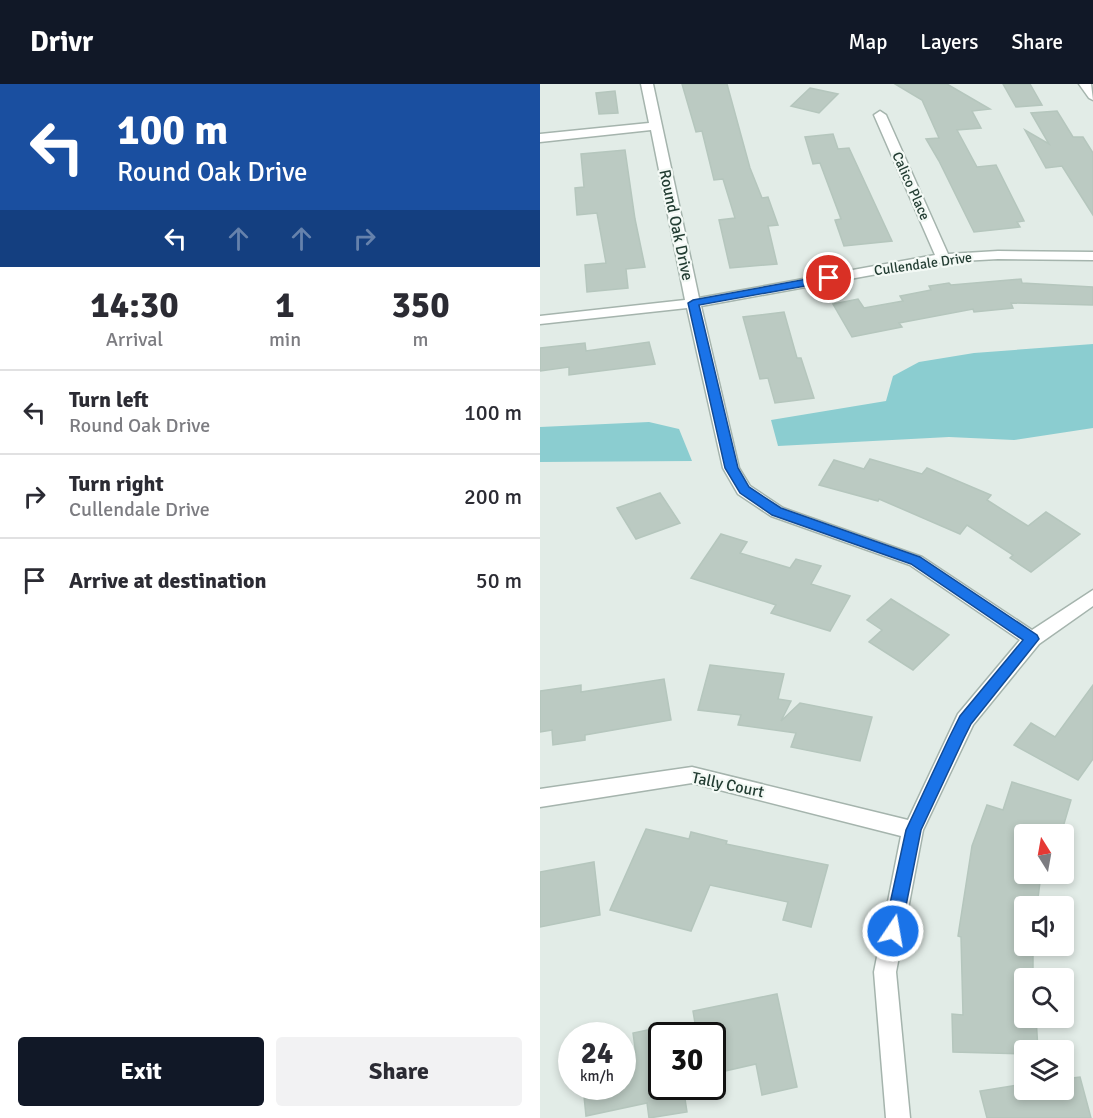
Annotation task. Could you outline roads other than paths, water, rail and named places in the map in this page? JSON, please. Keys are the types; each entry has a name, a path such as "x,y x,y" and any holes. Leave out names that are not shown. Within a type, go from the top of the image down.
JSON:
{"street":[{"path":"1085,84 1093,96"},
{"name":"Round Oak Drive","path":"648,90 731,468 744,490 777,512 916,561 1032,639"},
{"name":"Calico Place","path":"880,115 943,258"},
{"path":"540,138 655,126"},
{"name":"Cullendale Drive","path":"540,320 693,303 943,258 998,255 1093,256"},
{"path":"898,1118 885,972 914,830 965,720 1032,639 1093,597"},
{"name":"Tally Court","path":"540,798 692,775 914,830"}],"water":[{"path":"1093,344 1093,428 1014,440 949,437 778,446 771,420 886,401 893,376 919,362 974,353"},
{"path":"649,422 679,429 692,461 540,462 540,427"}]}
